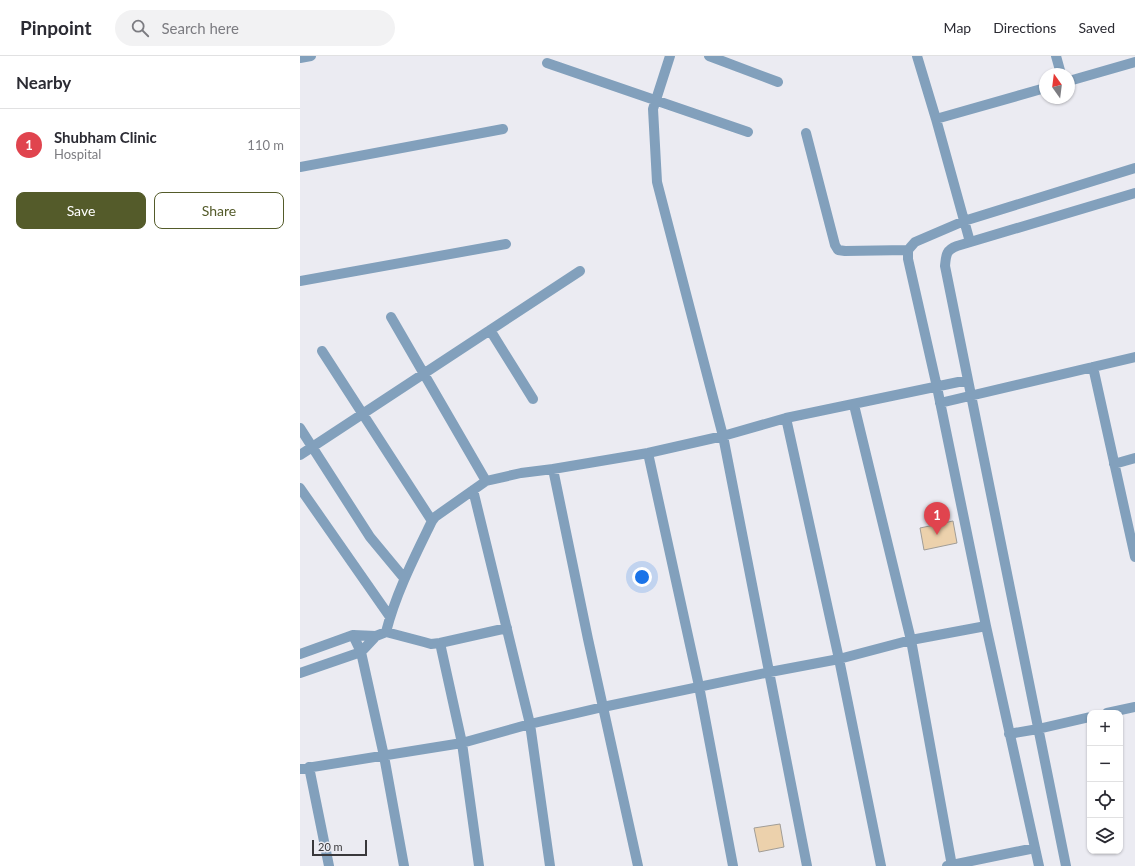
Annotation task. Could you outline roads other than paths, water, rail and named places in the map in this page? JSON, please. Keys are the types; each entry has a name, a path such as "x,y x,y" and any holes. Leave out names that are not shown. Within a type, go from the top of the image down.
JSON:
{"street":[{"path":"300,58 310,56"},
{"path":"670,56 653,109 658,187 723,436 807,866"},
{"path":"709,56 778,82"},
{"path":"917,56 970,242"},
{"path":"1056,56 1059,68"},
{"path":"1075,79 1135,62"},
{"path":"547,63 748,132"},
{"path":"936,119 1039,90"},
{"path":"300,167 503,129"},
{"path":"806,133 835,245 838,250 908,250"},
{"path":"1039,866 986,626 937,387 908,259 908,250 915,242 964,221 1135,168"},
{"path":"1066,866 970,396 945,266 946,254 951,249 970,242 1135,193"},
{"path":"300,281 506,244"},
{"path":"300,455 580,270"},
{"path":"391,316 486,481"},
{"path":"490,330 533,399"},
{"path":"322,351 432,521"},
{"path":"940,403 1135,357"},
{"path":"1093,367 1135,557"},
{"path":"386,632 404,578 432,521 435,517 486,481 522,472 553,469 648,453 723,436 786,418 968,380"},
{"path":"854,405 911,640 950,866 1035,848"},
{"path":"786,418 839,659 881,866"},
{"path":"300,428 370,537 404,578"},
{"path":"648,453 699,686 732,866"},
{"path":"1114,464 1135,458"},
{"path":"553,469 586,631 638,866"},
{"path":"300,488 390,617"},
{"path":"473,490 530,724 550,866"},
{"path":"329,866 305,768 462,743 530,724 603,707 699,686 839,659 911,640 986,626"},
{"path":"300,654 353,635 376,636 386,632 431,644 507,628"},
{"path":"353,635 361,652 384,756 404,866"},
{"path":"300,673 361,652 376,636"},
{"path":"440,643 462,743 479,866"},
{"path":"1121,710 1135,707"},
{"path":"1009,734 1087,718"}],"place":[{"name":"Shubham Clinic","path":"937,535"}]}
